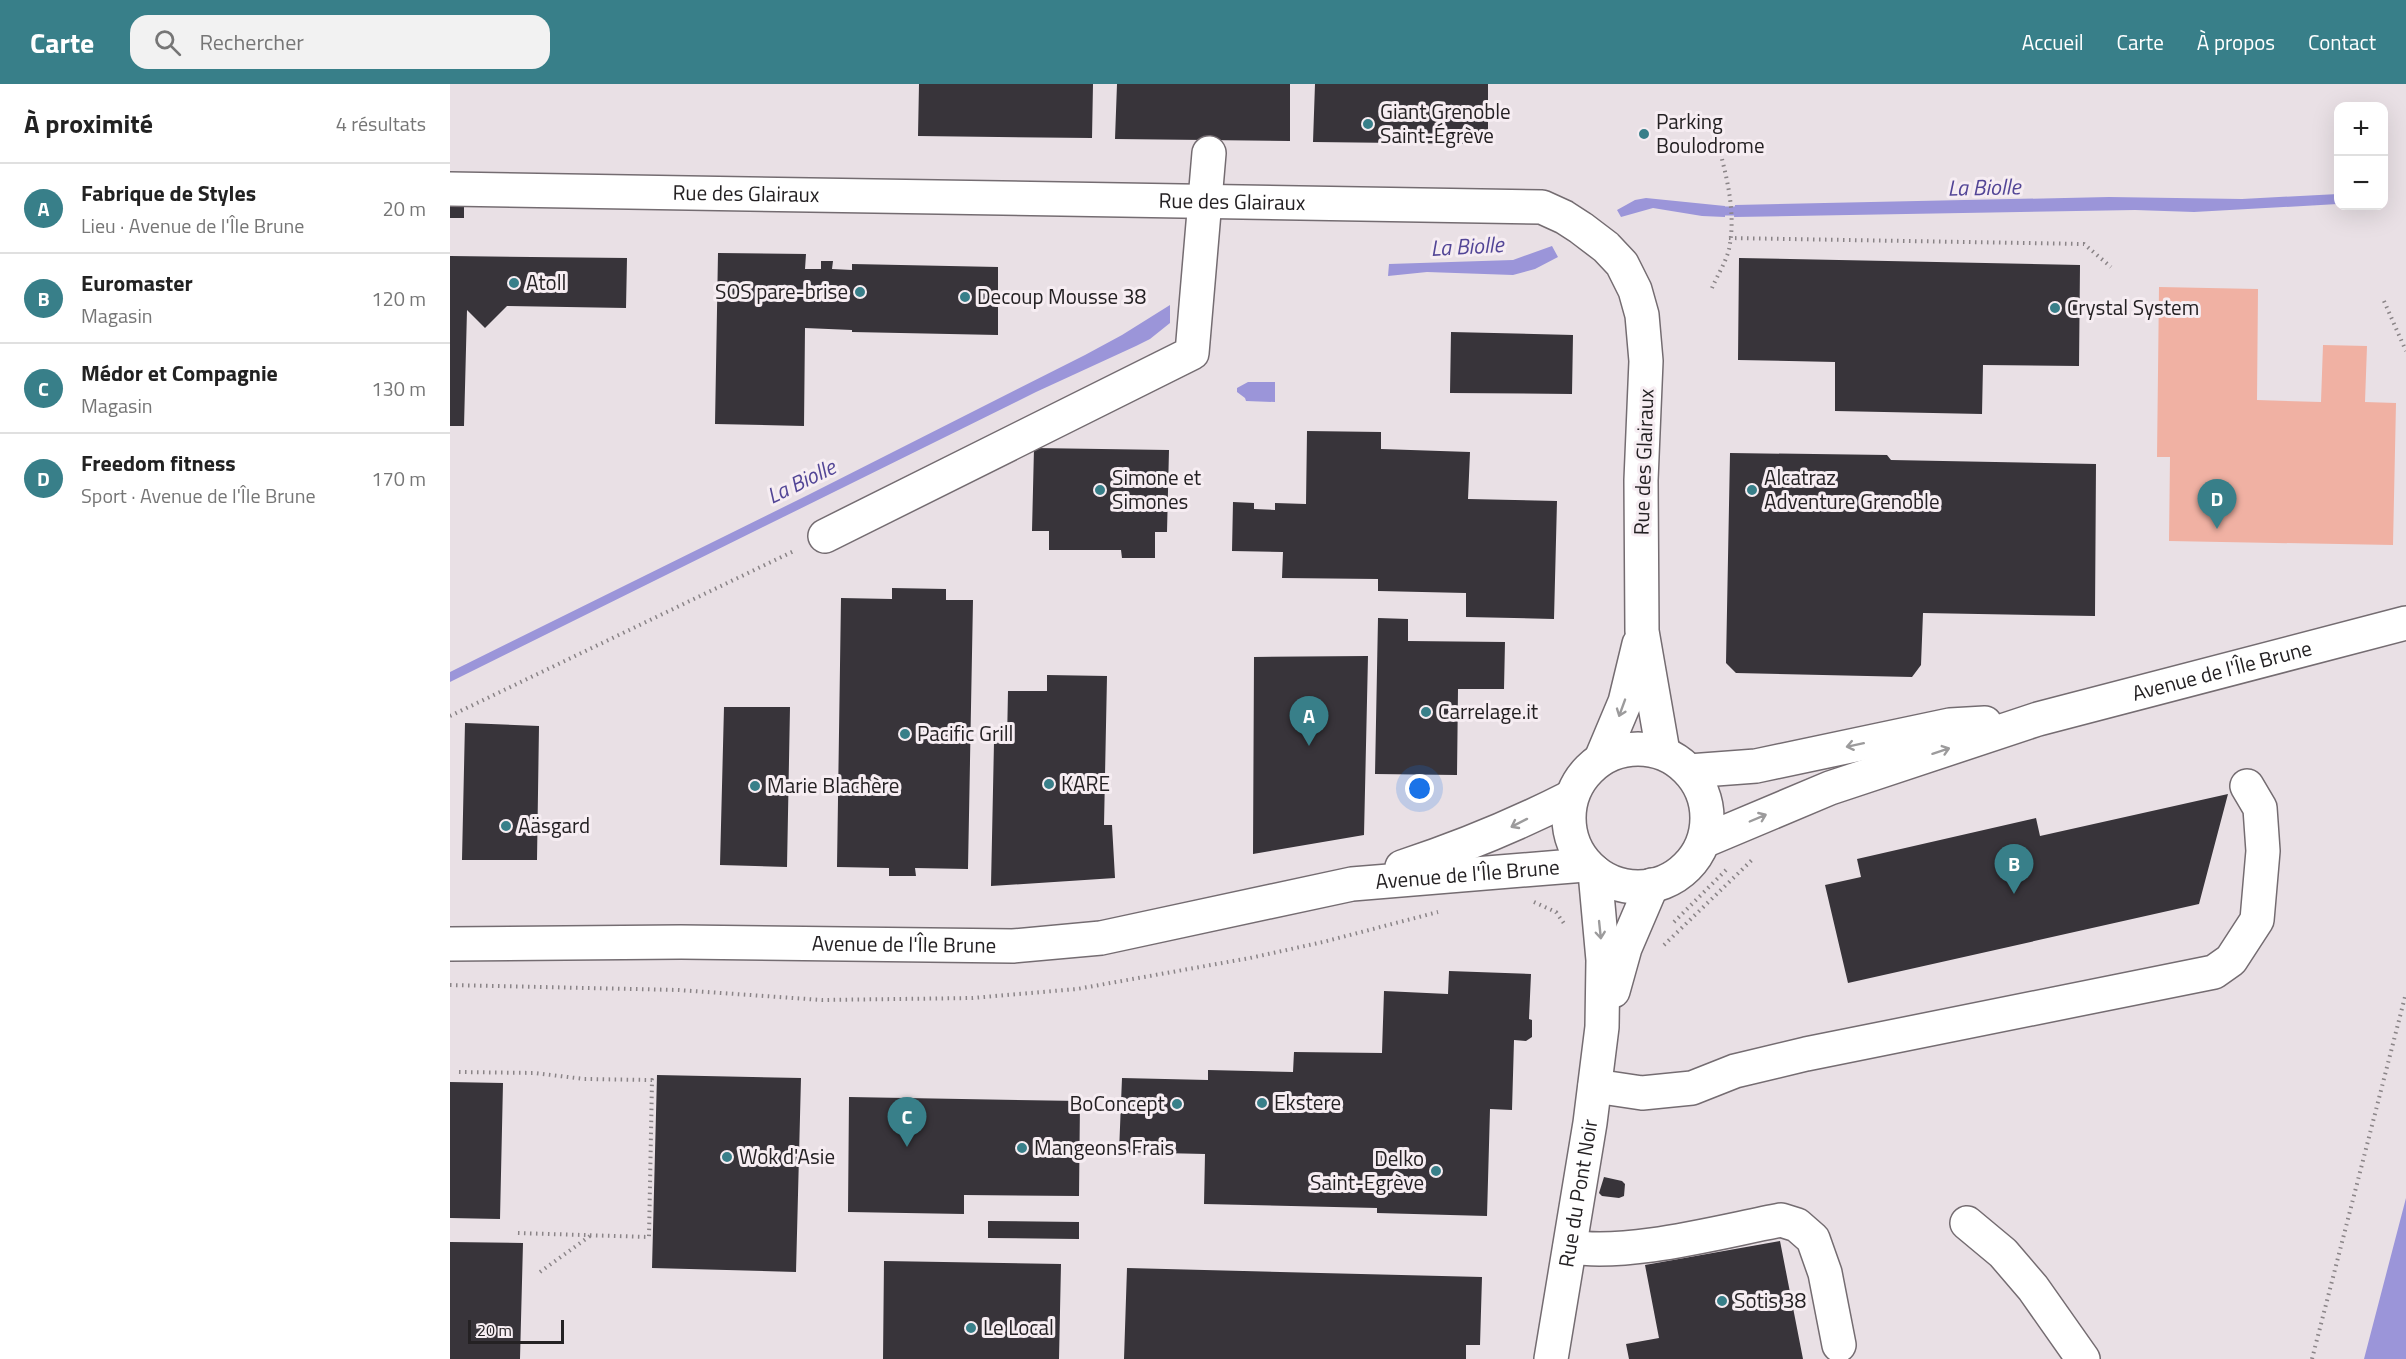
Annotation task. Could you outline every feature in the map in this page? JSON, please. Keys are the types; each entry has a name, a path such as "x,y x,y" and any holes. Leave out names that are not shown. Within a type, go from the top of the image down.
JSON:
{"street":[{"path":"825,536 1192,352 1209,153"},
{"name":"Rue des Glairaux","path":"450,189 1542,207 1564,217 1606,248 1622,264 1635,290 1642,315 1646,361 1641,480 1642,631 1625,702 1601,759"},
{"name":"Avenue de l'Île Brune","path":"1704,841 1830,788 2037,719 2406,623"},
{"name":"Rue des Glairaux","path":"1642,631 1676,761"},
{"name":"Avenue de l'Île Brune","path":"1676,761 1756,766 1950,725 2037,719"},
{"path":"1641,748 1676,761 1701,786 1708,821 1704,841 1685,868 1668,881 1652,885 1624,886 1606,880 1590,869 1571,837 1568,817 1571,797 1583,775 1601,759 1620,750 1641,748"},
{"path":"1595,1086 1642,1093 1692,1089 1735,1071 1806,1054 2214,972 2231,960 2257,920 2263,851 2260,808 2247,786"},
{"name":"Avenue de l'Île Brune","path":"450,944 681,942 1013,946 1101,938 1352,884 1462,848 1510,828 1571,797"},
{"name":"Avenue de l'Île Brune","path":"1352,884 1590,869"},
{"name":"Rue du Pont Noir","path":"1551,1359 1595,1086 1602,1027 1603,960 1590,869"},
{"name":"Rue du Pont Noir","path":"1602,1027 1625,948 1652,885"},
{"path":"1569,1247 1593,1251 1652,1244 1781,1220 1797,1225 1813,1239 1825,1273 1839,1345"},
{"path":"1966,1223 2003,1252 2033,1288 2083,1359"}],"path":[{"path":"1712,288 1729,250 1730,226 1730,201 1715,133"},
{"path":"1729,238 2084,244 2111,267"},
{"path":"2384,301 2406,351"},
{"path":"450,716 825,536"},
{"path":"1670,926 1731,866"},
{"path":"450,985 678,990 822,1000 968,998 1077,989 1250,958 1443,911"},
{"path":"2312,1359 2406,993"},
{"path":"459,1072 535,1072 584,1080 651,1080 650,1237 516,1233"},
{"path":"540,1272 590,1236"}],"shaded area":[{"path":"2334,194 2334,204 2194,212 2135,210 1734,217 1735,205 2109,197 2242,199"},
{"path":"1646,198 1725,206 1725,217 1702,216 1653,208 1621,217 1617,210 1635,200"},
{"path":"1552,246 1558,257 1535,269 1513,275 1427,272 1388,276 1389,264 1513,260"},
{"path":"2159,287 2258,289 2257,400 2321,402 2323,345 2367,346 2365,402 2396,403 2393,545 2169,541 2170,457 2157,457"},
{"path":"1170,305 1170,323 1150,339 1036,392 450,682 450,672 1085,355"},
{"path":"1248,382 1275,382 1275,402 1246,401 1237,392 1237,388"},
{"path":"2406,1198 2406,1359 2364,1359"}],"building":[{"path":"919,84 1093,84 1092,138 918,136"},
{"path":"1117,84 1290,84 1290,141 1115,139"},
{"path":"1315,84 1488,84 1488,144 1313,142"},
{"path":"450,207 464,207 464,218 450,218"},
{"path":"718,253 806,254 805,269 821,269 821,261 833,261 832,269 852,270 852,264 998,267 998,335 852,332 852,330 805,328 804,426 715,424"},
{"path":"450,256 627,258 626,308 507,306 485,328 467,310 464,426 450,426"},
{"path":"1739,258 2080,265 2079,366 1983,365 1982,414 1835,411 1835,362 1738,360"},
{"path":"1451,332 1573,335 1572,394 1450,393"},
{"path":"1307,431 1381,432 1381,449 1470,452 1468,499 1557,501 1554,619 1466,617 1466,593 1378,591 1378,579 1282,578 1283,552 1232,551 1233,502 1254,503 1254,509 1275,510 1275,503 1306,504"},
{"name":"Simone et Simones","path":"1034,448 1169,450 1167,532 1155,532 1155,558 1122,558 1121,550 1049,550 1049,531 1032,531"},
{"path":"1730,453 1887,455 1891,460 2096,464 2095,616 1923,613 1921,665 1912,677 1736,673 1726,663"},
{"name":"Pacific Grill","path":"892,588 946,589 946,600 973,600 968,869 915,868 916,876 889,876 889,868 837,867 841,598 892,599"},
{"path":"1378,618 1408,619 1408,641 1505,642 1504,689 1458,689 1457,775 1375,774"},
{"path":"1368,656 1364,835 1253,854 1254,657"},
{"name":"KARE","path":"1047,675 1107,676 1104,825 1112,825 1115,878 991,886 994,742 1007,742 1008,691 1047,691"},
{"name":"Marie Blachère","path":"724,707 790,707 787,867 720,865"},
{"path":"465,723 539,726 537,860 462,860"},
{"path":"2228,794 2199,904 1848,983 1825,885 1861,877 1857,859 2036,818 2040,836"},
{"path":"1449,971 1531,974 1529,1019 1532,1020 1532,1037 1526,1041 1514,1040 1512,1110 1490,1109 1487,1216 1377,1213 1377,1208 1204,1204 1205,1154 1119,1152 1122,1078 1208,1080 1208,1070 1293,1072 1294,1052 1382,1053 1384,991 1448,994"},
{"name":"Wok d'Asie","path":"657,1075 801,1078 796,1272 652,1268"},
{"path":"450,1082 503,1083 500,1219 450,1218"},
{"path":"849,1097 1080,1101 1079,1196 964,1195 964,1214 848,1212"},
{"path":"1604,1177 1622,1181 1625,1184 1624,1196 1619,1198 1602,1196 1599,1193"},
{"path":"988,1221 1079,1222 1079,1239 988,1238"},
{"name":"Sotis 38","path":"1780,1241 1803,1359 1629,1359 1626,1344 1659,1338 1645,1265"},
{"path":"450,1242 523,1243 520,1359 450,1359"},
{"name":"Le Local","path":"884,1261 1061,1264 1059,1359 883,1359"},
{"path":"1127,1268 1482,1277 1480,1345 1466,1345 1466,1359 1124,1359"}],"waterway":[{"name":"La Biolle","path":"1714,211 1745,211"}],"place":[{"name":"Giant Grenoble Saint-Égrève","path":"1368,124"},
{"name":"Parking Boulodrome","path":"1644,134"},
{"name":"Atoll","path":"514,283"},
{"name":"SOS pare-brise","path":"860,292"},
{"name":"Decoup Mousse 38","path":"965,297"},
{"name":"Crystal System","path":"2055,308"},
{"name":"Simone et Simones","path":"1100,490"},
{"name":"Alcatraz Adventure Grenoble","path":"1752,490"},
{"name":"Freedom fitness","path":"2217,529"},
{"name":"Carrelage.it","path":"1426,712"},
{"name":"Pacific Grill","path":"905,734"},
{"name":"Fabrique de Styles","path":"1309,746"},
{"name":"KARE","path":"1049,784"},
{"name":"Marie Blachère","path":"755,786"},
{"name":"Aäsgard","path":"506,826"},
{"name":"Euromaster","path":"2014,894"},
{"name":"Ekstere","path":"1262,1103"},
{"name":"BoConcept","path":"1177,1104"},
{"name":"Médor et Compagnie","path":"907,1147"},
{"name":"Mangeons Frais","path":"1022,1148"},
{"name":"Wok d'Asie","path":"727,1157"},
{"name":"Delko Saint-Egrève","path":"1436,1171"},
{"name":"Sotis 38","path":"1722,1301"},
{"name":"Le Local","path":"971,1328"}]}
